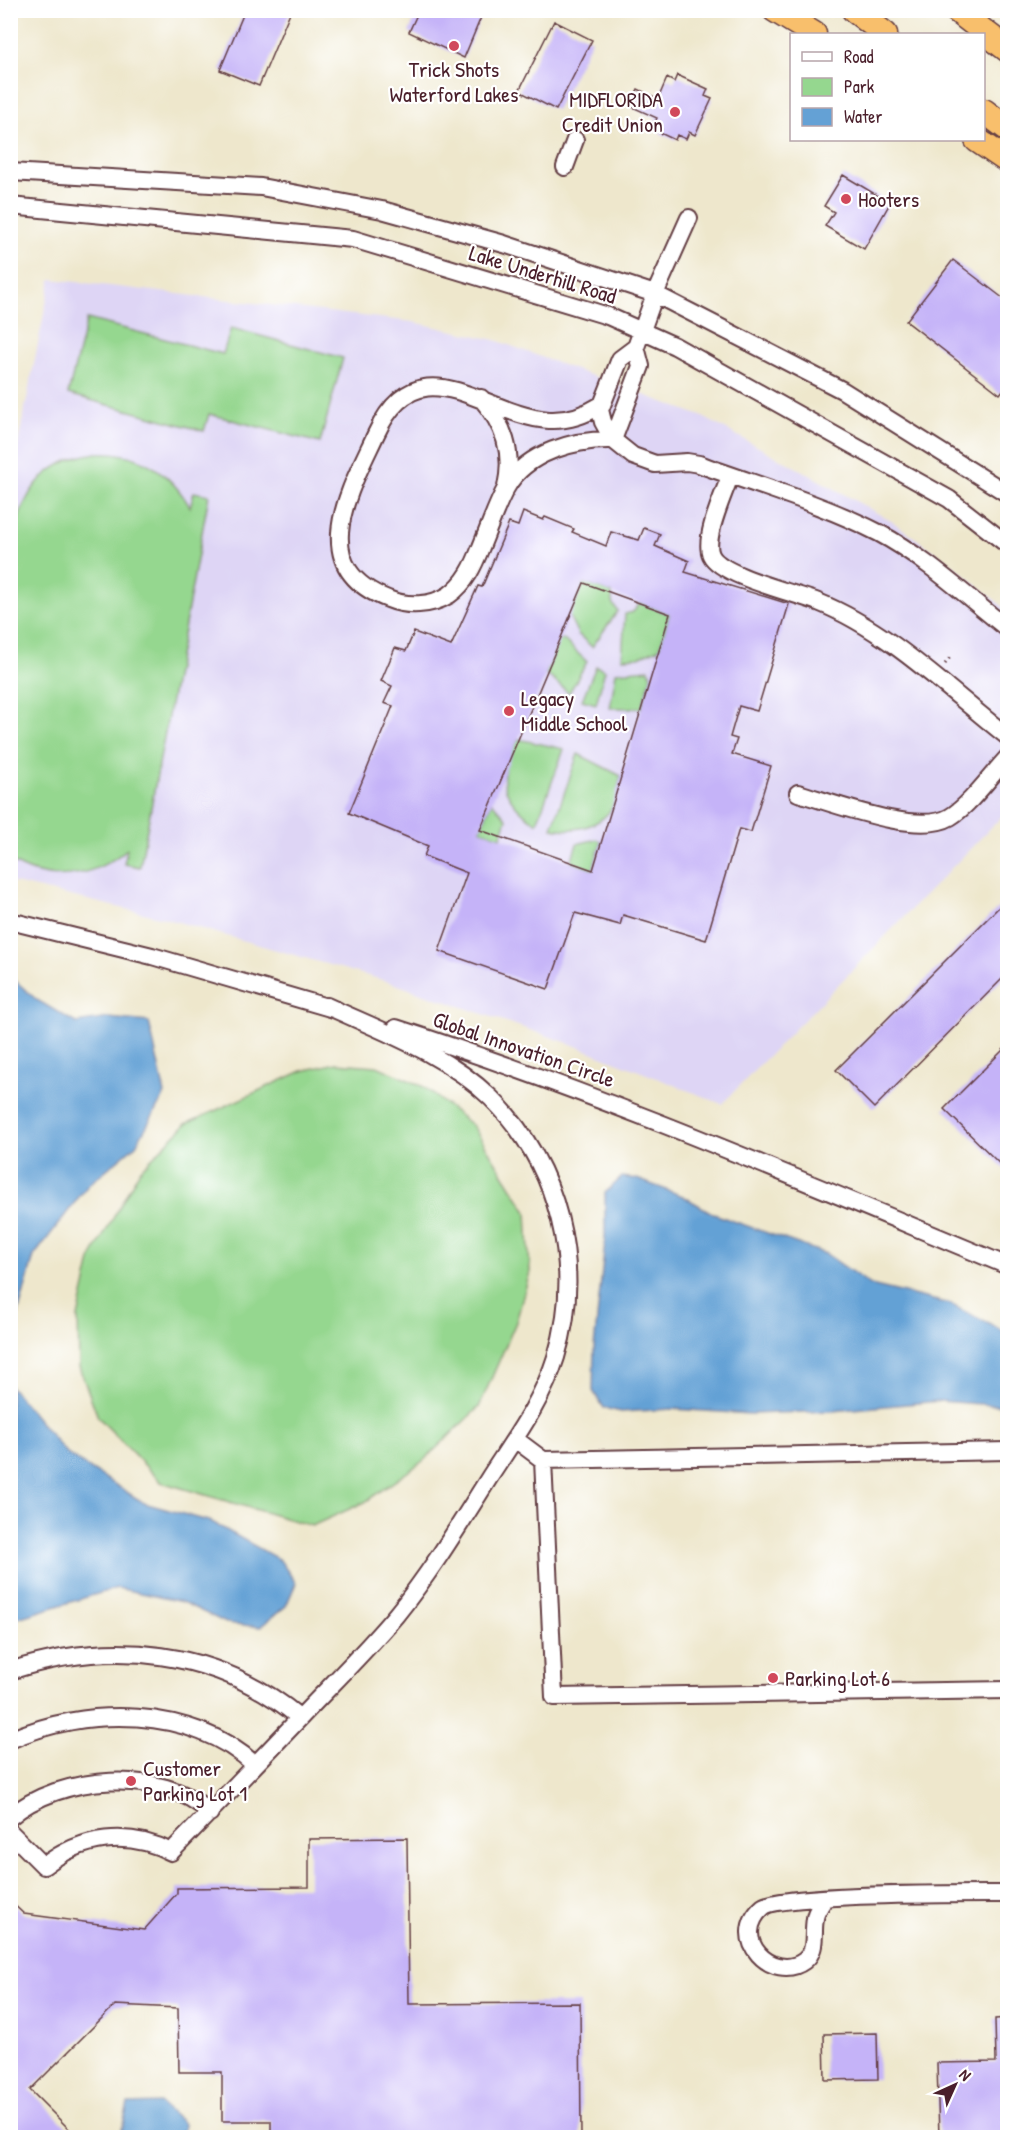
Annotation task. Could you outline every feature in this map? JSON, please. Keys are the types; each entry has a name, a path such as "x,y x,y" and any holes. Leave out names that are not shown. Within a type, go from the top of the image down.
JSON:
{"highway":[{"path":"775,10 812,33"},
{"path":"854,10 884,33"},
{"path":"956,10 1008,50"},
{"path":"985,112 1008,129"},
{"path":"978,141 1008,161"}],"street":[{"path":"565,167 575,140"},
{"name":"Lake Underhill Road","path":"10,172 272,189 382,210 504,244 655,294 842,390 1008,494"},
{"name":"Lake Underhill Road","path":"10,206 353,239 608,316 675,346 949,499 1008,545"},
{"path":"689,218 655,294 636,347 620,359 601,405 603,422 613,440 633,456 647,462 693,462 878,532 908,551 1008,629"},
{"path":"613,440 641,366 636,347"},
{"path":"481,398 499,422 507,442 510,466 506,488 469,574 444,598 421,604 388,600 359,582 344,561 339,543 341,514 389,409 413,392 433,387 454,389 481,398 532,417 548,420 571,418 601,405"},
{"path":"506,488 528,464 552,450 591,441 613,440"},
{"path":"730,476 710,537 710,552 715,561 728,570 823,604 860,622 1008,737"},
{"path":"798,793 908,823 934,823 956,812 1008,757"},
{"name":"Global Innovation Circle","path":"10,921 152,956 327,1006 568,1086 1008,1266"},
{"path":"10,1832 44,1866 73,1848 106,1838 138,1840 171,1852 255,1766 396,1614 457,1528 514,1439 550,1374 560,1342 567,1306 568,1276 565,1243 557,1208 544,1173 508,1116 461,1073 431,1054 327,1006"},
{"path":"514,1439 543,1460 1008,1451"},
{"path":"543,1460 554,1697 1008,1690"},
{"path":"10,1671 75,1655 110,1651 151,1654 201,1664 229,1675 269,1695 300,1718"},
{"path":"10,1740 77,1719 125,1717 192,1730 229,1746 255,1766"},
{"path":"10,1816 29,1803 52,1793 74,1786 108,1782 160,1787 193,1800 210,1813"},
{"path":"825,1898 816,1915 813,1948 804,1961 789,1967 771,1965 759,1955 749,1935 750,1921 767,1904 825,1898 1008,1894"}],"path":[{"path":"942,668 951,656"}],"shaded area":[{"name":"Legacy Middle School","path":"51,279 413,322 495,340 701,416 808,474 893,522 949,562 1007,610 1007,811 722,1104 571,1044 386,981 164,918 11,882 11,478"}],"green space":[{"path":"87,319 223,354 231,328 343,358 320,443 209,414 204,431 68,394"},
{"path":"96,453 126,456 151,466 172,483 190,507 194,492 209,495 140,867 124,864 127,849 114,859 86,872 55,875 25,869 11,861 11,551 20,515 35,485 60,465"},
{"path":"584,583 612,593 612,603 618,611 592,647 578,634 569,616"},
{"path":"640,603 670,614 660,648 639,657 622,658 625,614 633,612"},
{"path":"563,639 587,662 569,693 546,674 558,642"},
{"path":"596,666 605,670 596,704 582,700"},
{"path":"649,669 651,677 642,708 610,708 616,672"},
{"path":"518,739 564,749 537,823 514,803 504,782 506,765"},
{"path":"578,754 621,776 615,800 609,812 597,822 583,828 552,828"},
{"path":"492,802 507,819 501,837 480,830"},
{"path":"597,839 601,842 593,870 571,862 577,844"},
{"path":"336,1063 377,1066 424,1087 473,1126 527,1212 530,1272 516,1322 479,1407 423,1461 365,1502 312,1526 161,1482 98,1417 79,1367 78,1317 92,1256 140,1170 186,1124 302,1071"}],"water":[{"path":"11,977 37,1000 76,1023 109,1018 149,1022 165,1094 136,1145 88,1185 34,1256 15,1325 11,1363"},
{"path":"622,1177 637,1179 683,1196 714,1214 826,1254 871,1285 950,1304 1007,1333 1007,1406 939,1401 833,1411 750,1414 673,1409 621,1412 604,1408 593,1391 594,1347 605,1241 605,1193"},
{"path":"10,1386 67,1454 144,1503 212,1522 280,1560 296,1583 286,1606 260,1627 226,1623 182,1602 117,1588 11,1620"},
{"path":"160,2103 184,2124 183,2137 120,2137 128,2104"}],"building":[{"path":"245,10 291,10 259,86 220,70"},
{"name":"Trick Shots Waterford Lakes","path":"419,10 484,10 464,58 409,32"},
{"path":"554,21 592,40 556,110 519,91"},
{"name":"MIDFLORIDA Credit Union","path":"677,75 708,89 705,96 712,99 695,135 689,132 686,139 677,135 675,140 660,133 662,129 653,125 657,118 630,106 638,89 658,99 667,78 674,82"},
{"path":"843,175 890,203 864,249 825,226 834,212 824,206"},
{"path":"953,260 1008,302 1008,384 1000,394 906,321"},
{"path":"523,512 543,520 545,517 574,529 572,532 606,546 611,532 639,540 644,528 660,534 655,546 689,561 685,572 789,604 757,711 739,706 730,737 737,739 732,754 771,766 751,832 739,829 706,940 623,915 620,925 575,913 548,989 439,951 467,873 424,856 428,846 349,813 393,706 384,703 392,686 381,681 395,648 406,651 414,632 451,646 478,586 482,587 509,523 518,526","holes":["584,583 670,614 593,870 480,830"]},
{"path":"1008,898 1008,973 874,1108 836,1070"},
{"path":"1008,1045 1008,1172 944,1109"},
{"path":"407,1838 409,2004 580,2003 581,2138 271,2138 271,2121 222,2121 222,2072 179,2072 178,2008 115,2005 30,2090 78,2138 10,2138 10,1901 24,1914 144,1930 177,1893 177,1888 309,1887 309,1839"},
{"path":"1008,2018 1008,2138 939,2138 937,2063 996,2062 995,2019"},
{"path":"877,2033 878,2079 825,2080 824,2034"}],"place":[{"name":"Trick Shots Waterford Lakes","path":"454,46"},
{"name":"MIDFLORIDA Credit Union","path":"675,112"},
{"name":"Hooters","path":"846,199"},
{"name":"Legacy Middle School","path":"509,711"},
{"name":"Parking Lot 6","path":"773,1678"},
{"name":"Customer Parking Lot 1","path":"131,1781"}]}
